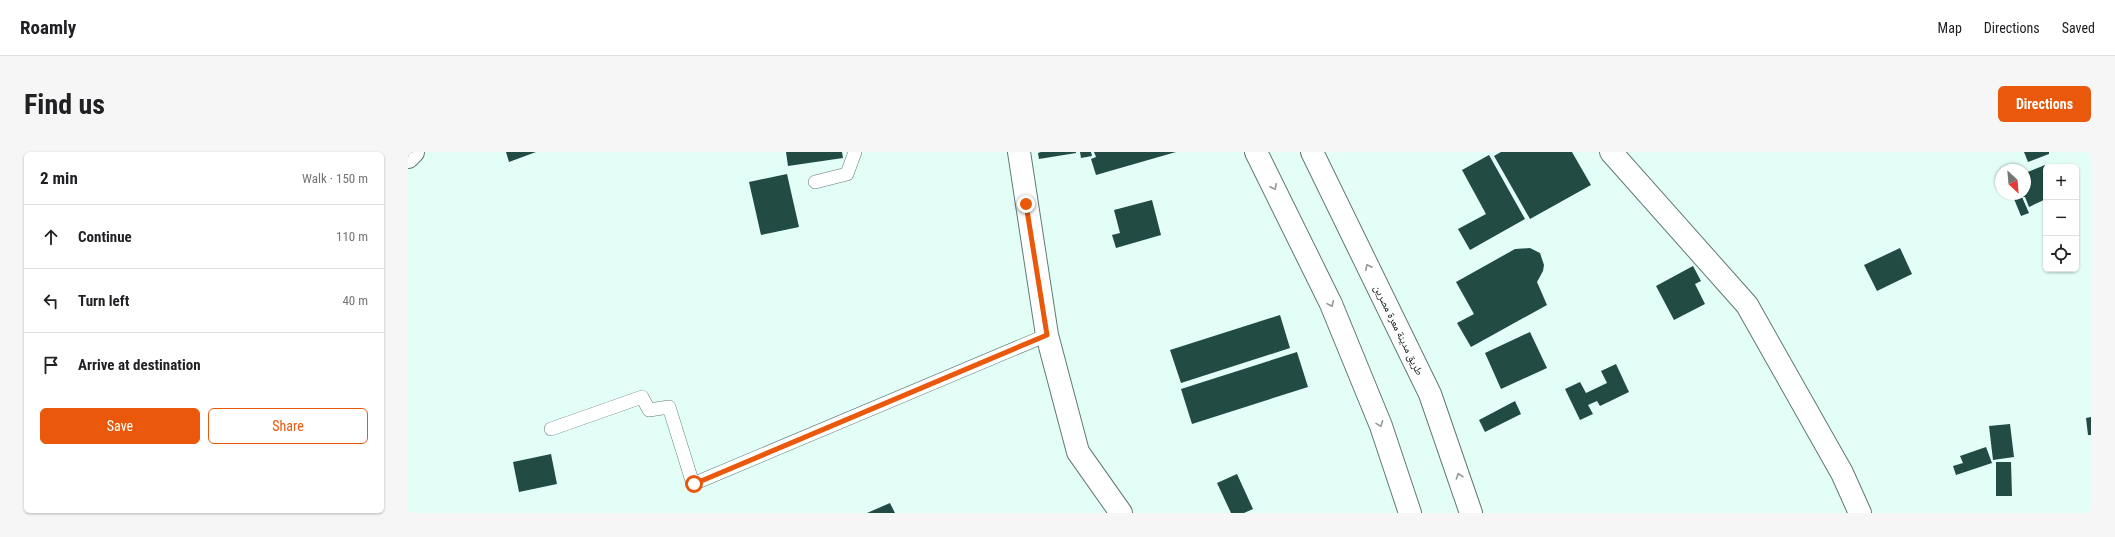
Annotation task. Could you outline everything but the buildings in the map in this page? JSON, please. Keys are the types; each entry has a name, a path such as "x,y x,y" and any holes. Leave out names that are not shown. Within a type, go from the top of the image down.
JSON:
{"street":[{"path":"408,157 413,152"},
{"path":"1019,152 1047,335 1078,452 1121,513"},
{"path":"1256,152 1331,304 1381,426 1410,513"},
{"name":"طريق مدينة معرة مصرين","path":"1312,152 1430,394 1471,513"},
{"path":"1611,152 1747,305 1842,473 1860,513"}],"lane":[{"path":"815,182 847,174 855,152"},
{"path":"551,429 642,397 649,410 669,407 694,484 1047,335"}],"route":[{"path":"694,484 1047,335 1026,204"}]}
